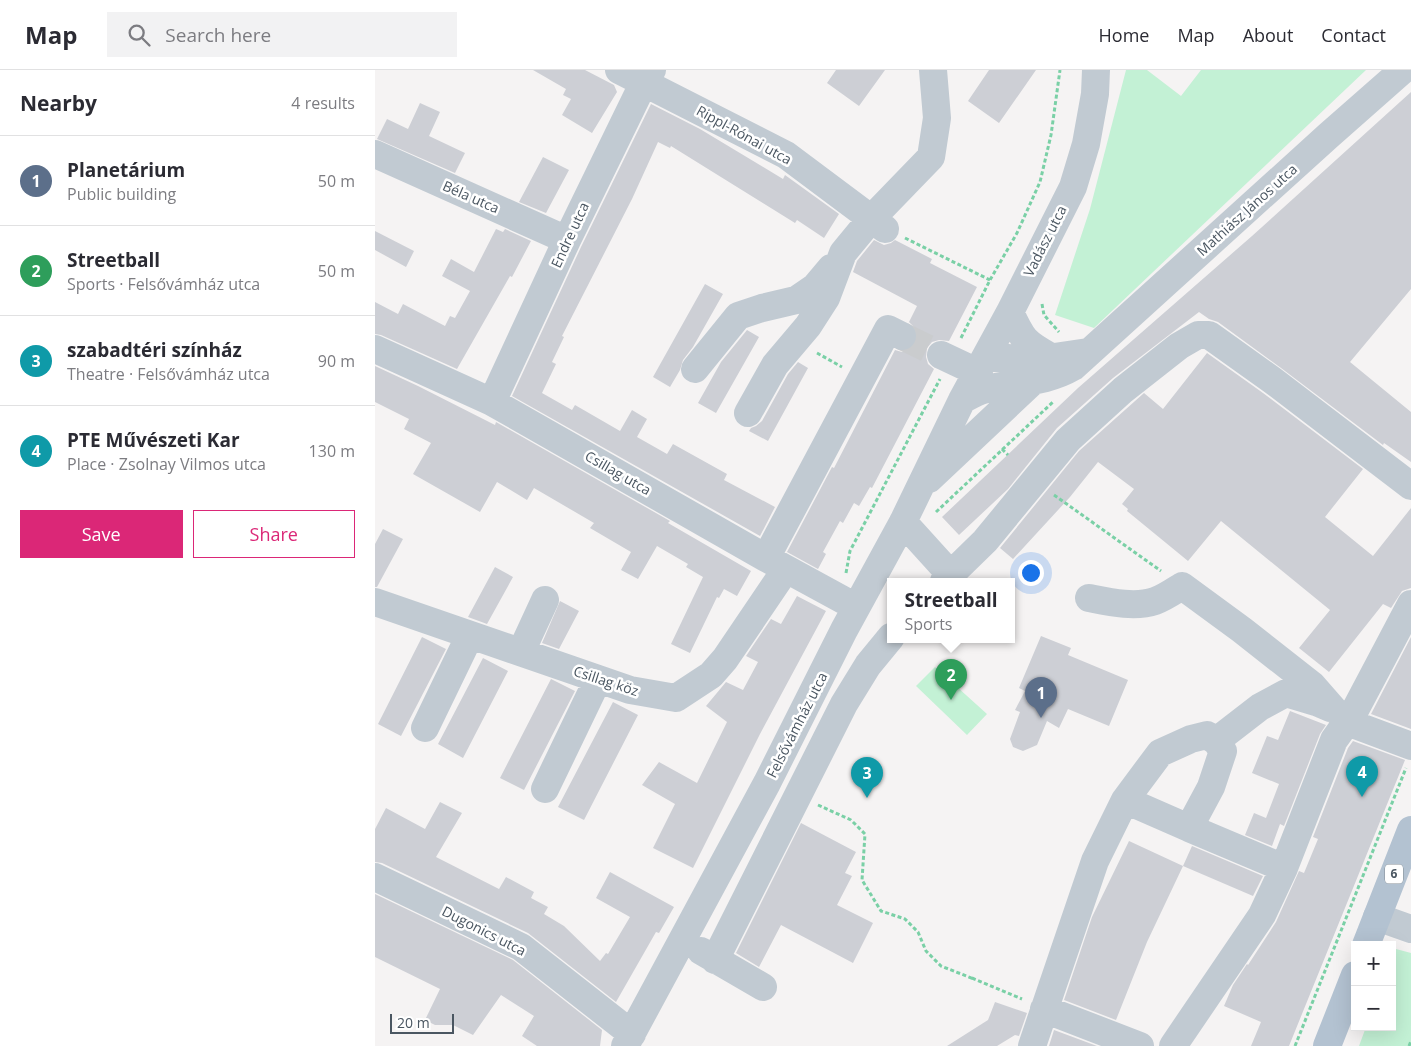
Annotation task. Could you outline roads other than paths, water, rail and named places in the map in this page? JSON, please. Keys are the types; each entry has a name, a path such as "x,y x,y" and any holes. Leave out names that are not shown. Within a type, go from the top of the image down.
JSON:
{"main road":[{"name":"6","path":"1368,941 1411,830"},
{"path":"1327,1046 1351,985"}],"street":[{"name":"Rippl-Rónai utca","path":"619,70 648,76 785,155 879,224"},
{"path":"695,369 738,316 796,300 815,287 843,254 879,224 931,157 937,118 933,70"},
{"name":"Vadász utca","path":"962,400 1010,312 1073,187 1086,144 1095,94 1096,70"},
{"name":"Mathiász János utca","path":"962,400 981,390 1032,382 1060,374 1073,367 1403,70"},
{"name":"Endre utca","path":"492,402 567,240 648,76"},
{"name":"Béla utca","path":"375,154 567,240"},
{"path":"748,413 775,365 808,326 825,298 843,254"},
{"path":"1010,312 1020,334 1034,348 1051,357"},
{"name":"Csillag köz","path":"375,602 630,690 676,698 711,675 725,659 776,564 888,329 902,336"},
{"path":"903,522 947,578 985,541 1068,440 1123,390 1179,346 1198,335 1209,335 1272,380 1411,486"},
{"name":"Csillag utca","path":"375,349 492,402 776,564 849,603"},
{"path":"946,357 981,365 1009,358 1027,361 1092,351"},
{"name":"Mathiász János utca","path":"917,491 1032,382"},
{"name":"Felsővámház utca","path":"629,1040 767,783 849,603 903,522 962,400"},
{"path":"1089,598 1106,602 1136,604 1155,601 1182,586 1312,685 1343,716"},
{"path":"521,652 545,600"},
{"path":"1173,1046 1262,915 1284,868 1343,716 1411,604"},
{"path":"425,728 470,635"},
{"path":"715,960 844,704 869,665 887,642"},
{"path":"545,789 598,679"},
{"path":"1216,741 1260,707 1286,694 1316,702 1409,755"},
{"path":"1032,1046 1095,861 1125,800 1160,753 1191,739 1207,735 1216,741 1223,751 1211,787 1189,828"},
{"path":"1125,800 1284,868"},
{"name":"Dugonics utca","path":"375,877 521,947 629,1040"},
{"path":"1377,917 1411,930"},
{"path":"683,940 763,987"},
{"path":"1044,1009 1141,1046"}],"tunnel":[{"path":"902,336 941,355"}],"place":[{"name":"Streetball","path":"951,700"},
{"name":"Planetárium","path":"1041,718"},
{"name":"PTE Művészeti Kar","path":"1362,797"},
{"name":"szabadtéri színház","path":"867,798"}]}
